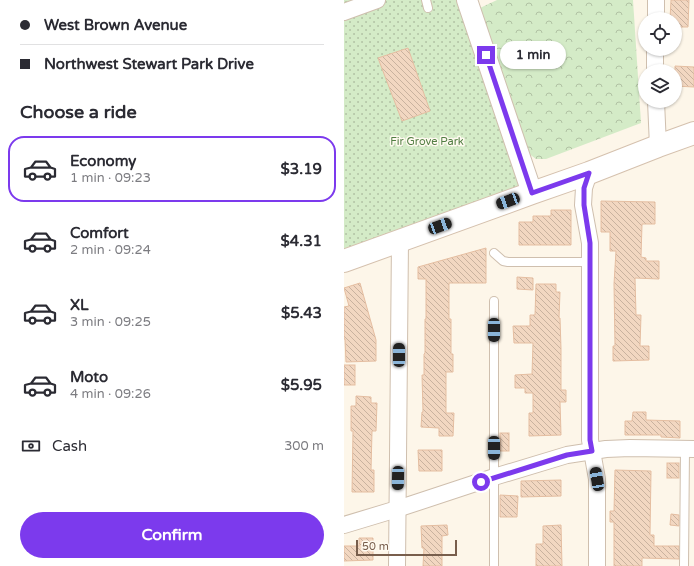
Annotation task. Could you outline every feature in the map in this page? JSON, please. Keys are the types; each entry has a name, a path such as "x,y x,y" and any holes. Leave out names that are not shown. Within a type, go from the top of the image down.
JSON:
{"main road":[{"path":"344,261 589,173 694,133"}],"street":[{"path":"344,12 377,0"},
{"path":"467,0 532,193"},
{"path":"656,0 656,12"},
{"path":"656,108 658,146"},
{"path":"589,173 584,188 584,205 590,243 590,440 597,479 597,566"},
{"path":"397,566 400,240"},
{"path":"344,525 567,455 606,449 689,449"}],"lane":[{"path":"426,0 428,8"},
{"path":"494,253 504,261 508,262 590,262"},
{"path":"494,301 494,566"},
{"path":"684,566 689,449"}],"green space":[{"name":"Fir Grove Park","path":"344,0 469,0 532,193 344,261"},
{"path":"497,0 633,0 638,77 638,108 640,108 641,123 546,159 536,159 528,153 480,8"}],"building":[{"path":"671,0 689,0 688,27 682,27 682,12 670,12"},
{"path":"408,48 430,111 402,121 378,58"},
{"path":"682,66 694,67 694,87 682,86"},
{"path":"601,201 655,202 655,224 642,224 641,257 646,258 646,261 659,261 659,279 635,278 636,315 641,315 640,346 649,346 649,360 613,361 613,346 615,346 614,284 616,251 610,251 610,232 601,232"},
{"path":"551,210 571,210 571,245 519,245 519,222 533,222 533,216 551,216"},
{"path":"486,248 486,283 449,283 449,319 451,319 451,354 453,354 453,372 446,372 446,413 454,413 453,436 439,436 439,428 421,427 423,412 422,375 424,375 425,353 426,279 418,279 418,267"},
{"path":"517,277 533,278 533,290 517,289"},
{"path":"360,283 376,340 376,361 346,362 344,307 349,306 344,288"},
{"path":"536,284 556,284 556,292 560,292 559,318 561,390 566,390 566,402 560,402 561,435 529,436 529,413 533,413 533,393 525,393 525,388 515,388 515,375 532,374 533,343 514,343 513,326 530,326 530,315 535,315"},
{"path":"344,365 355,365 355,385 344,385"},
{"path":"356,396 371,397 371,403 377,403 376,431 372,431 371,470 374,470 374,492 352,492 353,431 351,431 351,406 356,406"},
{"path":"633,412 646,412 646,420 680,421 680,438 661,437 661,435 625,435 625,421 632,421"},
{"path":"500,433 509,433 509,451 500,451"},
{"path":"418,450 442,450 442,471 419,471"},
{"path":"667,463 679,463 679,478 667,478"},
{"path":"615,470 651,471 650,535 654,535 654,546 679,546 679,559 642,558 642,566 614,566 614,522 610,522 610,511 614,511"},
{"path":"561,480 561,496 521,497 521,481"},
{"path":"500,495 518,496 517,517 500,517"},
{"path":"671,514 679,515 679,526 670,525"},
{"path":"447,525 448,535 442,536 442,566 423,566 424,548 422,548 421,526"},
{"path":"561,525 562,566 536,566 536,544 543,544 543,526"},
{"path":"359,538 373,538 373,560 344,561 344,546 359,546"}],"route":[{"path":"481,482 567,455 592,451 590,440 590,243 584,205 584,188 589,173 532,193 486,55"}]}
